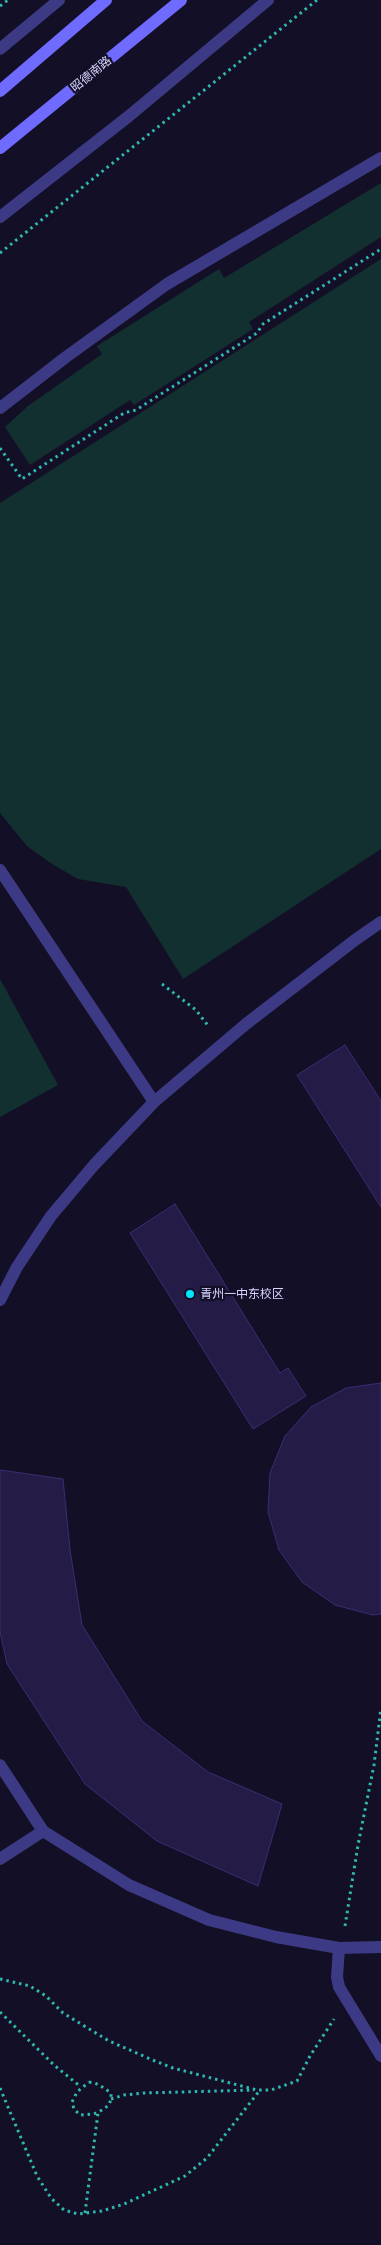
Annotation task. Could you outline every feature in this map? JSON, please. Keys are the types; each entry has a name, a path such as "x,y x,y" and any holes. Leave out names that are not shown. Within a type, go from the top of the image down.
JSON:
{"main road":[{"path":"0,91 106,0"},
{"name":"昭德南路","path":"0,148 181,0"}],"street":[{"path":"0,49 59,0"},
{"path":"0,217 129,116 268,0"},
{"path":"0,408 166,284 381,158"},
{"path":"0,870 154,1102"},
{"path":"0,1300 18,1267 51,1216 94,1165 154,1102 347,946 381,922"},
{"path":"0,1765 43,1831 129,1885 209,1920 309,1945 339,1948 381,1947"},
{"path":"0,1859 43,1831"},
{"path":"339,1948 337,1977 343,1996 381,2056"}],"path":[{"path":"0,6 8,0"},
{"path":"0,254 317,0"},
{"path":"0,448 22,479 124,413 136,410 257,333 263,324 381,249"},
{"path":"162,984 196,1010 221,1046"},
{"path":"339,1948 346,1922 358,1844 374,1765 381,1708"},
{"path":"374,1765 381,1764"},
{"path":"0,1979 30,1986 46,1996 63,2013 109,2040 173,2068 259,2090"},
{"path":"111,2099 124,2095 144,2093 271,2090 297,2081 310,2056 335,2018 343,1996"},
{"path":"0,2012 54,2065 81,2087"},
{"path":"89,2082 95,2083 111,2094 109,2105 98,2112 80,2115 74,2109 72,2102 81,2087 89,2082"},
{"path":"0,2088 26,2154 51,2198 64,2210 78,2214 102,2211 124,2204 185,2176 207,2158 259,2090"},
{"path":"85,2213 98,2112"}],"green space":[{"path":"381,183 381,237 249,322 253,329 134,405 130,400 30,465 5,427 28,406 102,354 97,346 219,269 224,278"},
{"path":"381,259 381,849 183,979 126,887 78,879 52,864 27,846 0,813 0,503"},
{"path":"0,979 58,1085 0,1117"}],"building":[{"path":"345,1045 381,1101 381,1207 297,1075"},
{"path":"175,1204 280,1373 288,1368 306,1396 253,1429 130,1233"},
{"path":"381,1383 381,1614 373,1615 335,1605 302,1582 279,1550 268,1512 270,1473 285,1436 311,1407 346,1388"},
{"path":"0,1470 63,1479 70,1550 82,1625 142,1721 208,1772 282,1804 258,1886 157,1841 85,1784 7,1664 0,1632"}],"place":[{"name":"青州一中东校区","path":"190,1294"}]}
